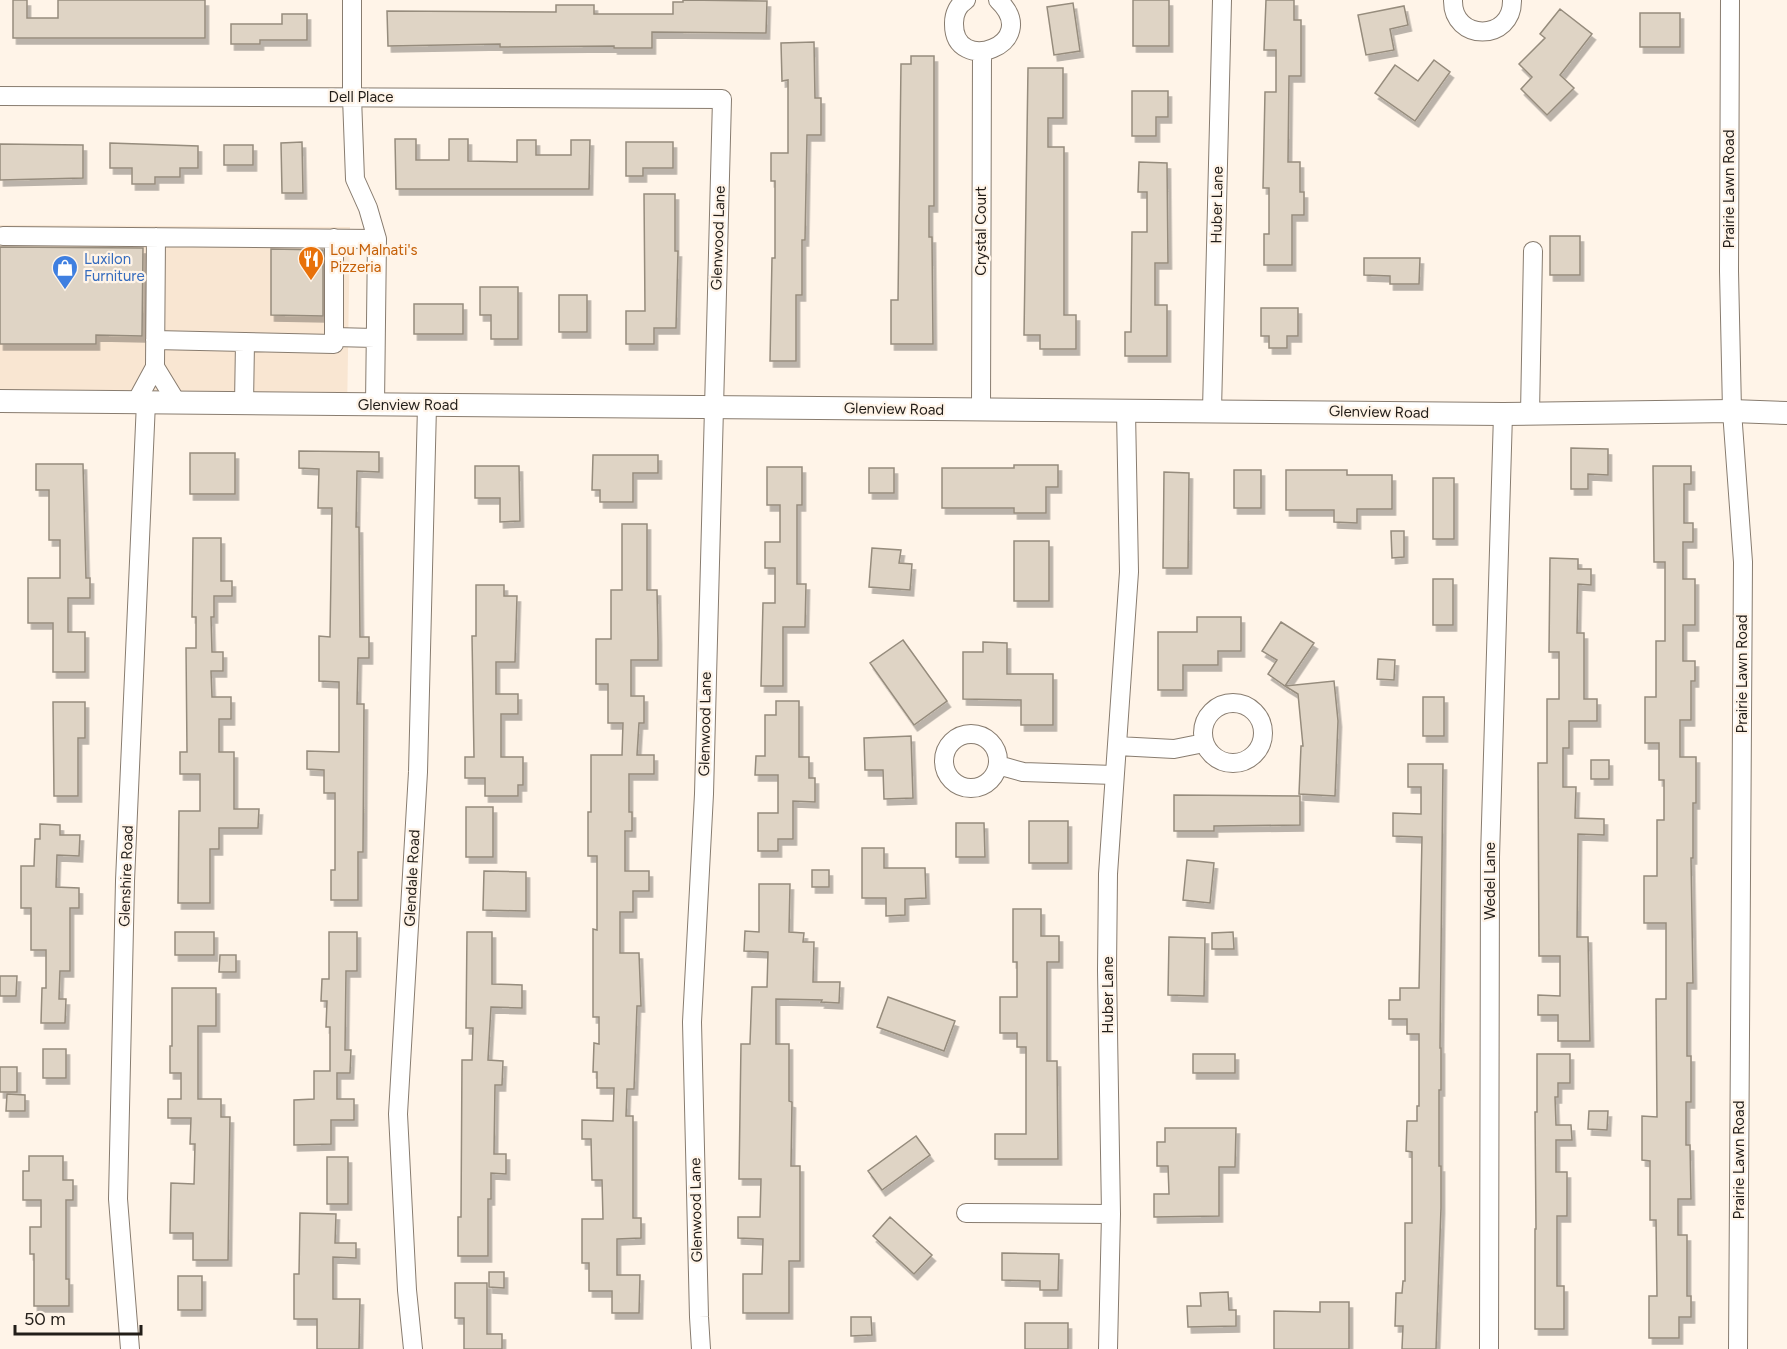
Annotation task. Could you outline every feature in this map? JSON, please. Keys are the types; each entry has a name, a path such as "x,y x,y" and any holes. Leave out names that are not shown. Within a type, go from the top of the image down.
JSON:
{"main road":[{"name":"Glenview Road","path":"0,401 1503,414 1732,411 1787,413"}],"street":[{"path":"352,0 355,179 368,208 377,238 375,405"},
{"path":"966,0 957,10 954,29 964,46 973,51 982,52 999,46 1009,32 1009,14 998,0"},
{"name":"Huber Lane","path":"1212,410 1222,0"},
{"path":"1453,0 1454,13 1459,21 1466,28 1485,32 1494,30 1503,24 1509,16 1512,0"},
{"name":"Prairie Lawn Road","path":"1730,0 1729,270 1732,411 1743,562 1738,1349"},
{"name":"Crystal Court","path":"981,410 982,52"},
{"name":"Dell Place","path":"0,96 722,99"},
{"name":"Glenwood Lane","path":"701,1349 692,1022 704,795 722,99"},
{"path":"3,236 377,238"},
{"path":"141,402 155,367 156,237"},
{"path":"156,340 334,344 334,238"},
{"path":"1530,414 1533,251"},
{"path":"334,337 375,338"},
{"path":"244,404 245,342"},
{"path":"155,367 177,403"},
{"name":"Glenshire Road","path":"130,1349 118,1200 125,881 141,402"},
{"name":"Glendale Road","path":"413,1349 407,1290 398,1114 418,772 427,405"},
{"name":"Huber Lane","path":"1108,1349 1111,1214 1107,970 1108,874 1129,573 1126,411"},
{"name":"Wedel Lane","path":"1489,1349 1490,857 1503,414"},
{"path":"1117,746 1174,749 1204,743"},
{"path":"998,765 1023,772 1114,775"},
{"path":"966,1213 1111,1214"}],"shaded area":[{"path":"0,225 350,227 347,415 0,413"}],"building":[{"path":"13,0 27,0 27,18 58,18 58,0 205,0 205,38 13,38"},
{"path":"683,0 767,1 766,33 652,32 652,48 500,47 500,44 388,46 387,11 556,12 556,5 594,5 594,14 673,14 673,2 683,2"},
{"path":"1133,0 1169,0 1169,46 1133,46"},
{"path":"1266,0 1294,0 1294,20 1301,20 1301,76 1289,76 1288,162 1300,162 1300,192 1304,192 1304,215 1292,215 1292,265 1264,265 1264,234 1269,234 1269,188 1263,188 1265,92 1276,92 1276,50 1264,50"},
{"path":"1073,3 1080,51 1054,55 1047,7"},
{"path":"1404,6 1408,25 1390,29 1394,50 1366,55 1358,15"},
{"path":"1560,9 1592,34 1560,75 1574,88 1547,115 1521,89 1532,77 1519,64 1545,38 1540,34"},
{"path":"1640,13 1680,13 1680,47 1640,47"},
{"path":"282,14 307,14 307,40 260,40 260,44 231,44 231,24 282,24"},
{"path":"814,42 815,98 821,98 821,135 807,135 802,295 796,295 796,361 770,361 772,258 775,258 775,181 771,181 771,153 788,153 788,80 782,81 781,43"},
{"path":"911,56 934,56 934,206 929,206 929,237 932,237 933,344 891,344 891,300 898,300 901,64 911,64"},
{"path":"1434,60 1450,72 1415,121 1375,93 1395,65 1418,81"},
{"path":"1028,68 1063,68 1063,118 1048,118 1048,147 1064,147 1064,315 1076,315 1076,349 1040,349 1040,335 1024,335"},
{"path":"1132,91 1168,91 1168,117 1156,117 1156,136 1132,136"},
{"path":"395,139 416,139 416,160 449,160 449,139 468,139 468,161 517,162 517,140 536,140 536,155 571,155 571,140 590,140 589,189 396,189"},
{"path":"302,142 303,193 282,193 281,143"},
{"path":"626,142 673,142 673,168 643,168 643,176 626,176"},
{"path":"110,143 198,146 198,168 180,168 180,177 155,177 155,184 132,184 132,168 110,168"},
{"path":"0,144 83,145 83,178 0,180"},
{"path":"224,145 253,145 253,165 224,165"},
{"path":"1139,162 1167,163 1168,263 1155,263 1155,305 1167,305 1167,356 1125,356 1125,332 1131,332 1132,232 1147,232 1147,192 1138,192"},
{"path":"644,194 675,194 675,251 678,251 676,328 654,328 654,344 626,344 626,311 645,311"},
{"path":"1550,236 1580,236 1580,275 1550,275"},
{"path":"0,247 143,248 142,336 96,335 96,344 0,344"},
{"path":"271,249 323,250 323,316 271,315"},
{"path":"1364,258 1420,258 1419,284 1390,284 1390,276 1364,275"},
{"path":"480,287 518,287 518,339 491,339 491,315 480,315"},
{"path":"559,295 587,295 587,332 559,332"},
{"path":"414,304 463,304 463,334 414,334"},
{"path":"1261,308 1298,308 1298,336 1287,336 1287,348 1269,348 1269,336 1261,336"},
{"path":"1571,448 1608,449 1608,475 1588,474 1588,489 1571,489"},
{"path":"299,451 379,452 379,472 357,471 356,527 359,527 360,637 369,637 369,658 358,658 357,704 364,704 363,852 358,852 358,900 331,900 331,870 335,870 335,793 324,793 324,770 307,769 307,751 339,752 339,682 319,681 319,636 330,637 332,508 318,508 319,469 299,468"},
{"path":"190,453 235,453 235,494 190,494"},
{"path":"593,455 658,455 658,473 633,473 633,502 600,502 600,490 592,490"},
{"path":"36,464 83,464 86,578 90,578 90,598 68,598 68,632 85,632 85,672 53,672 53,623 28,623 28,578 60,578 60,540 49,540 49,490 36,490"},
{"path":"1014,465 1058,465 1058,487 1046,487 1046,513 1014,513 1014,508 942,508 942,468 1014,468"},
{"path":"475,466 519,466 520,521 500,522 500,498 475,498"},
{"path":"1653,466 1691,466 1691,484 1684,484 1684,523 1693,523 1693,542 1683,542 1683,579 1695,579 1695,625 1683,625 1683,661 1695,661 1695,681 1691,681 1691,720 1680,720 1680,757 1696,757 1696,803 1693,803 1693,858 1691,858 1693,983 1687,983 1687,1056 1691,1056 1691,1102 1686,1102 1686,1145 1690,1145 1691,1199 1678,1199 1678,1235 1687,1235 1687,1296 1691,1296 1691,1317 1679,1317 1679,1338 1649,1338 1649,1296 1657,1296 1656,1220 1650,1220 1650,1161 1642,1160 1642,1116 1657,1117 1656,999 1666,999 1666,923 1644,923 1644,876 1657,876 1657,820 1664,820 1664,780 1659,780 1659,743 1645,743 1645,697 1656,697 1656,641 1665,641 1665,562 1654,562"},
{"path":"767,467 802,467 802,505 797,505 797,584 806,584 805,627 783,627 783,686 761,686 763,603 775,603 775,568 765,568 765,542 780,542 780,505 767,505"},
{"path":"869,468 894,468 894,493 869,493"},
{"path":"1234,470 1261,470 1261,508 1234,508"},
{"path":"1286,470 1347,470 1347,475 1392,475 1392,509 1357,509 1357,523 1334,522 1334,510 1286,510"},
{"path":"1164,472 1189,473 1188,568 1163,568"},
{"path":"1433,478 1454,478 1454,539 1433,539"},
{"path":"622,524 647,524 647,590 657,590 658,660 631,660 631,696 644,696 644,723 639,723 637,755 654,755 654,774 629,774 629,812 632,812 632,831 625,831 625,871 649,871 649,891 633,891 633,912 620,912 620,953 639,953 641,1006 637,1006 634,1089 627,1089 626,1116 633,1116 633,1218 641,1218 641,1238 617,1239 617,1275 640,1275 639,1313 612,1313 612,1291 589,1291 589,1263 582,1263 582,1219 603,1219 602,1180 592,1180 591,1139 582,1139 582,1120 613,1121 614,1088 597,1088 597,1072 593,1072 594,1043 599,1044 599,1017 593,1017 593,929 597,930 597,856 588,856 588,812 591,812 591,755 622,755 623,723 608,723 608,684 596,684 596,639 611,639 611,590 622,590"},
{"path":"1391,531 1404,531 1404,557 1392,558"},
{"path":"193,538 221,538 221,581 232,581 232,596 214,596 214,617 211,617 212,652 223,652 223,671 211,671 212,697 231,697 231,719 219,719 219,752 234,752 234,809 259,809 258,828 219,828 219,849 210,849 210,903 178,903 179,811 200,811 200,774 180,774 180,752 187,752 186,648 196,648 196,617 192,617"},
{"path":"1014,541 1049,541 1049,601 1014,601"},
{"path":"872,548 901,550 899,563 912,564 910,590 869,587"},
{"path":"1550,558 1578,559 1578,569 1591,569 1591,585 1578,584 1577,633 1584,633 1584,699 1597,699 1597,721 1569,721 1569,748 1563,748 1563,787 1576,787 1575,818 1604,819 1604,835 1578,834 1577,937 1588,937 1590,1041 1558,1041 1558,1015 1538,1015 1538,995 1560,996 1560,956 1539,956 1538,763 1547,763 1547,699 1559,699 1559,652 1549,652"},
{"path":"1433,579 1453,579 1453,625 1433,625"},
{"path":"476,585 504,585 504,596 517,596 515,662 496,662 496,694 518,694 518,714 501,714 501,757 523,757 523,785 518,785 518,796 485,796 485,778 465,778 465,757 474,757 472,636 476,636"},
{"path":"1197,617 1241,617 1241,651 1218,651 1218,665 1183,665 1183,690 1158,690 1158,632 1197,632"},
{"path":"1281,622 1314,643 1285,686 1268,674 1277,660 1262,651"},
{"path":"903,640 947,701 914,725 870,663"},
{"path":"983,642 1007,643 1007,674 1053,674 1053,725 1021,725 1021,700 963,699 963,652 983,652"},
{"path":"1378,659 1395,660 1394,680 1377,679"},
{"path":"1334,681 1338,721 1335,796 1299,794 1301,746 1303,746 1298,694 1285,686"},
{"path":"1423,697 1444,697 1444,736 1423,736"},
{"path":"776,701 799,701 799,757 809,757 809,778 815,778 815,802 793,801 793,839 778,839 778,851 758,851 758,813 778,813 778,775 755,775 756,756 765,756 765,715 776,715"},
{"path":"53,702 85,702 85,738 78,738 78,796 54,796"},
{"path":"911,736 913,798 884,799 883,770 865,770 864,738"},
{"path":"1591,760 1609,760 1609,779 1591,779"},
{"path":"1408,764 1443,764 1441,1090 1439,1090 1441,1208 1436,1349 1402,1349 1403,1326 1395,1326 1396,1293 1402,1293 1403,1281 1405,1281 1405,1223 1412,1223 1412,1152 1406,1151 1407,1121 1417,1121 1417,1106 1419,1106 1419,1034 1407,1034 1407,1019 1389,1019 1389,1000 1400,1000 1400,988 1419,988 1422,837 1393,836 1393,813 1421,814 1421,787 1408,787"},
{"path":"1174,795 1300,796 1300,825 1214,826 1214,831 1174,831"},
{"path":"466,807 493,807 493,857 466,857"},
{"path":"1029,821 1068,821 1068,863 1029,863"},
{"path":"956,823 984,823 985,857 956,857"},
{"path":"40,824 60,825 60,835 80,835 79,856 57,855 56,887 79,888 79,908 70,908 70,971 60,971 59,999 66,999 65,1023 41,1023 42,988 46,988 46,950 31,950 31,908 21,908 21,866 34,866 35,839 40,839"},
{"path":"862,848 884,848 884,868 925,868 926,898 905,899 905,915 886,916 886,898 862,898"},
{"path":"1187,860 1214,863 1210,903 1183,900"},
{"path":"812,870 829,870 829,887 812,887"},
{"path":"484,871 526,872 526,911 483,910"},
{"path":"759,884 790,884 789,932 804,933 803,942 814,942 813,982 840,982 839,1003 821,1002 822,1000 776,999 776,1044 789,1044 789,1101 792,1102 791,1166 800,1166 800,1261 789,1261 789,1313 743,1313 743,1274 762,1274 763,1239 738,1238 738,1217 760,1217 761,1179 739,1179 741,1044 750,1044 752,987 767,987 768,952 744,951 745,931 759,932"},
{"path":"1013,909 1041,909 1041,936 1059,936 1059,962 1047,962 1047,1061 1057,1061 1058,1159 995,1159 995,1134 1026,1134 1026,1047 1017,1047 1017,1033 1000,1033 1000,997 1017,997 1017,962 1013,962"},
{"path":"175,932 214,932 214,955 175,955"},
{"path":"329,932 357,932 357,971 346,971 345,1050 351,1050 350,1073 337,1073 337,1099 354,1099 354,1120 331,1120 331,1144 294,1145 294,1100 314,1099 314,1071 330,1071 330,1027 326,1027 327,1001 321,1001 322,979 329,979"},
{"path":"467,932 492,932 492,984 522,985 522,1008 491,1007 488,1060 503,1061 502,1085 495,1085 494,1154 506,1154 506,1174 491,1173 491,1199 488,1199 488,1256 458,1256 458,1217 461,1217 462,1060 472,1060 473,1028 466,1028"},
{"path":"1233,932 1234,949 1212,949 1212,933"},
{"path":"1169,937 1205,938 1204,996 1168,995"},
{"path":"220,955 236,955 236,972 219,972"},
{"path":"0,976 17,976 16,996 0,996"},
{"path":"172,988 216,988 216,1026 198,1026 198,1099 221,1099 221,1117 230,1117 228,1260 193,1260 193,1233 170,1233 171,1183 194,1184 195,1144 190,1144 191,1118 168,1118 168,1099 181,1099 181,1073 170,1073"},
{"path":"888,997 955,1021 944,1051 877,1027"},
{"path":"43,1049 66,1049 66,1078 43,1078"},
{"path":"1193,1054 1235,1054 1235,1073 1193,1073"},
{"path":"1537,1054 1570,1054 1570,1083 1558,1083 1558,1097 1555,1097 1556,1125 1571,1125 1572,1140 1556,1140 1556,1172 1567,1172 1567,1216 1557,1216 1557,1286 1564,1286 1564,1329 1535,1329"},
{"path":"0,1067 17,1067 17,1092 0,1092"},
{"path":"7,1094 25,1095 25,1111 6,1111"},
{"path":"1589,1111 1608,1111 1607,1130 1588,1129"},
{"path":"1165,1128 1236,1128 1235,1167 1219,1167 1219,1216 1154,1217 1154,1194 1169,1194 1168,1166 1157,1166 1157,1142 1165,1142"},
{"path":"916,1136 930,1155 882,1190 868,1171"},
{"path":"29,1156 63,1156 63,1180 73,1180 73,1200 66,1200 66,1279 69,1279 69,1306 34,1306 34,1254 30,1254 30,1227 41,1227 41,1200 23,1200 23,1171 29,1171"},
{"path":"327,1157 348,1157 348,1204 327,1204"},
{"path":"300,1213 336,1214 335,1243 356,1243 356,1258 333,1257 333,1299 360,1299 359,1349 317,1349 317,1319 294,1319 294,1274 299,1274"},
{"path":"890,1217 932,1255 914,1274 873,1236"},
{"path":"1002,1253 1059,1254 1058,1290 1040,1290 1040,1281 1002,1280"},
{"path":"489,1272 504,1272 504,1288 489,1287"},
{"path":"178,1276 202,1276 202,1310 178,1310"},
{"path":"455,1283 487,1283 487,1334 502,1334 502,1349 464,1349 464,1318 455,1318"},
{"path":"1228,1292 1229,1310 1236,1310 1236,1326 1188,1327 1187,1306 1201,1306 1200,1293"},
{"path":"1320,1302 1349,1302 1349,1349 1274,1349 1274,1311 1320,1312"},
{"path":"851,1317 871,1317 872,1335 851,1336"},
{"path":"1025,1323 1068,1323 1068,1349 1025,1349"}],"place":[{"name":"Lou Malnati's Pizzeria","path":"311,282"},
{"name":"Luxilon Furniture","path":"65,291"}]}
